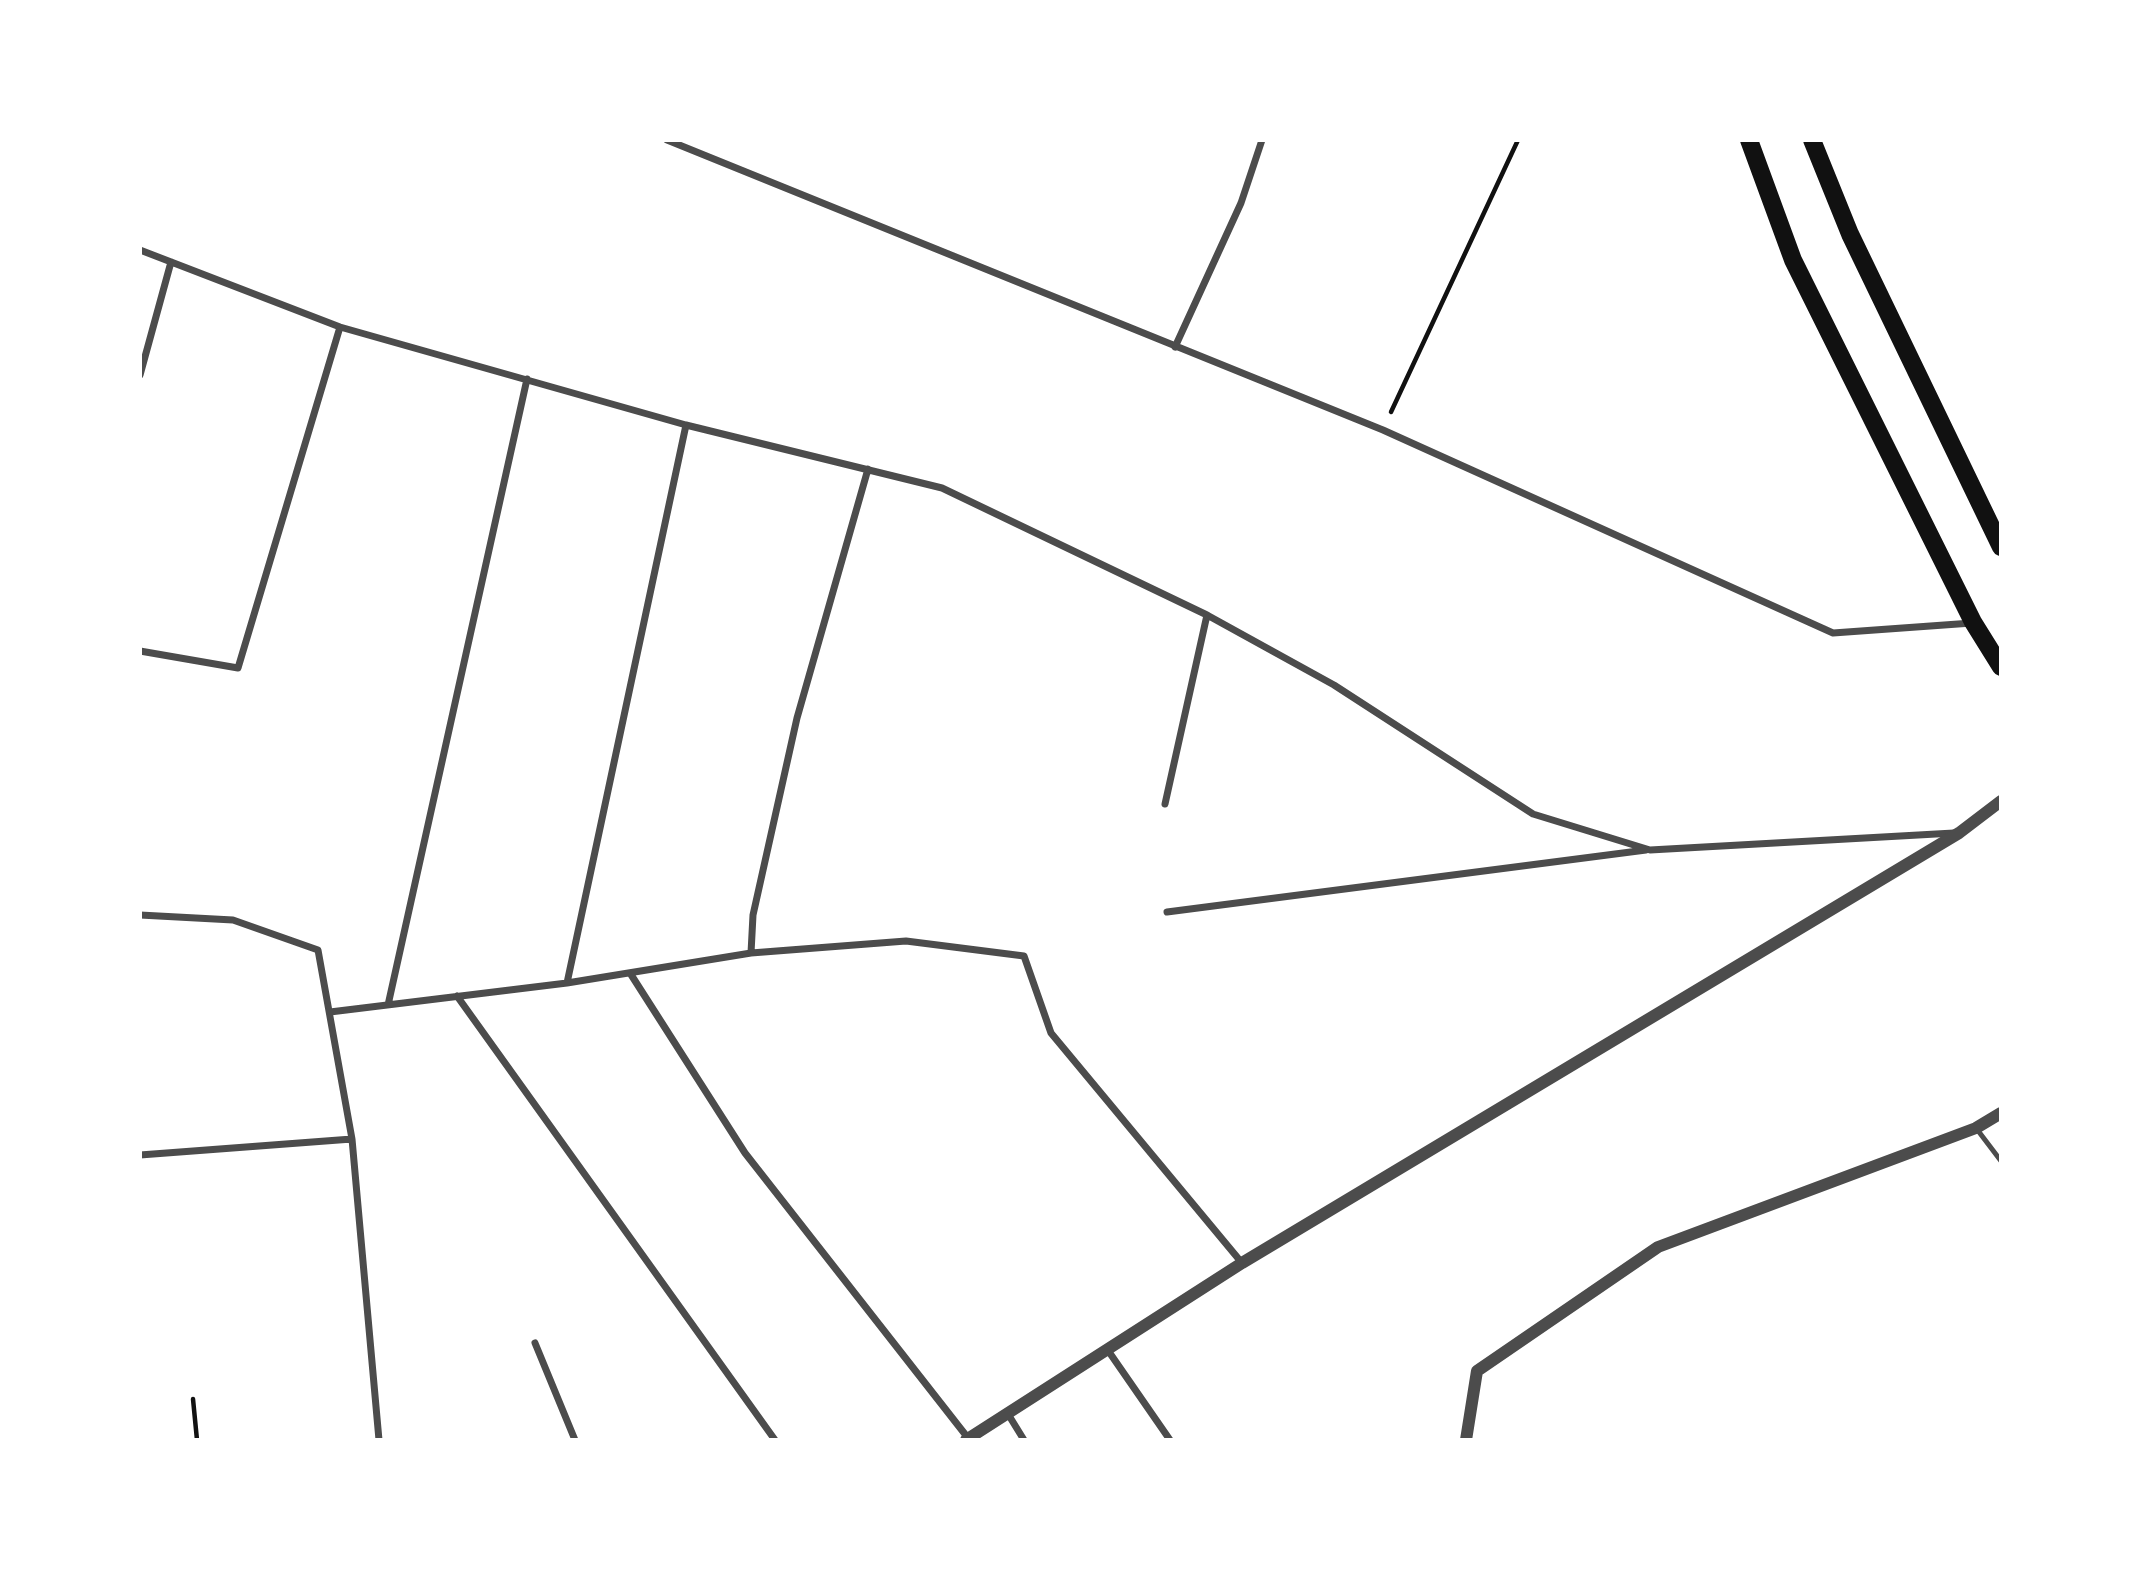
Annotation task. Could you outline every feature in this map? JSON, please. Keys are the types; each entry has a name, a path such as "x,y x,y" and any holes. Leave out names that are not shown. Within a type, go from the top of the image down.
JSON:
{"main road":[{"path":"1749,140 1793,260 1973,622 2001,667"},
{"path":"1812,140 1850,234 2001,547"}],"street":[{"path":"667,140 1383,430 1833,632 1973,622"},
{"path":"1175,346 1241,203 1262,140"},
{"path":"140,250 340,327 686,425 942,488 1207,615 1334,685 1533,814 1650,850"},
{"path":"140,375 172,262"},
{"path":"140,651 238,668 340,327"},
{"path":"388,1005 527,379"},
{"path":"567,983 686,425"},
{"path":"751,953 753,915 797,718 868,470"},
{"path":"1165,804 1207,615"},
{"path":"630,973 745,1153 967,1439 1242,1263 1959,833 2001,801"},
{"path":"1167,912 1650,850 1959,833"},
{"path":"140,915 233,920 318,950 352,1139 379,1440"},
{"path":"330,1012 567,983 751,953 906,942 1024,956 1051,1033 1242,1263"},
{"path":"457,996 775,1440"},
{"path":"1466,1440 1477,1371 1658,1247 1976,1128 2001,1113"},
{"path":"140,1155 352,1139"},
{"path":"535,1343 575,1440"},
{"path":"1107,1349 1170,1440"},
{"path":"1008,1413 1024,1440"}],"lane":[{"path":"1976,1128 2001,1161"}],"path":[{"path":"1383,430 1518,140"},
{"path":"193,1399 197,1440"}]}
